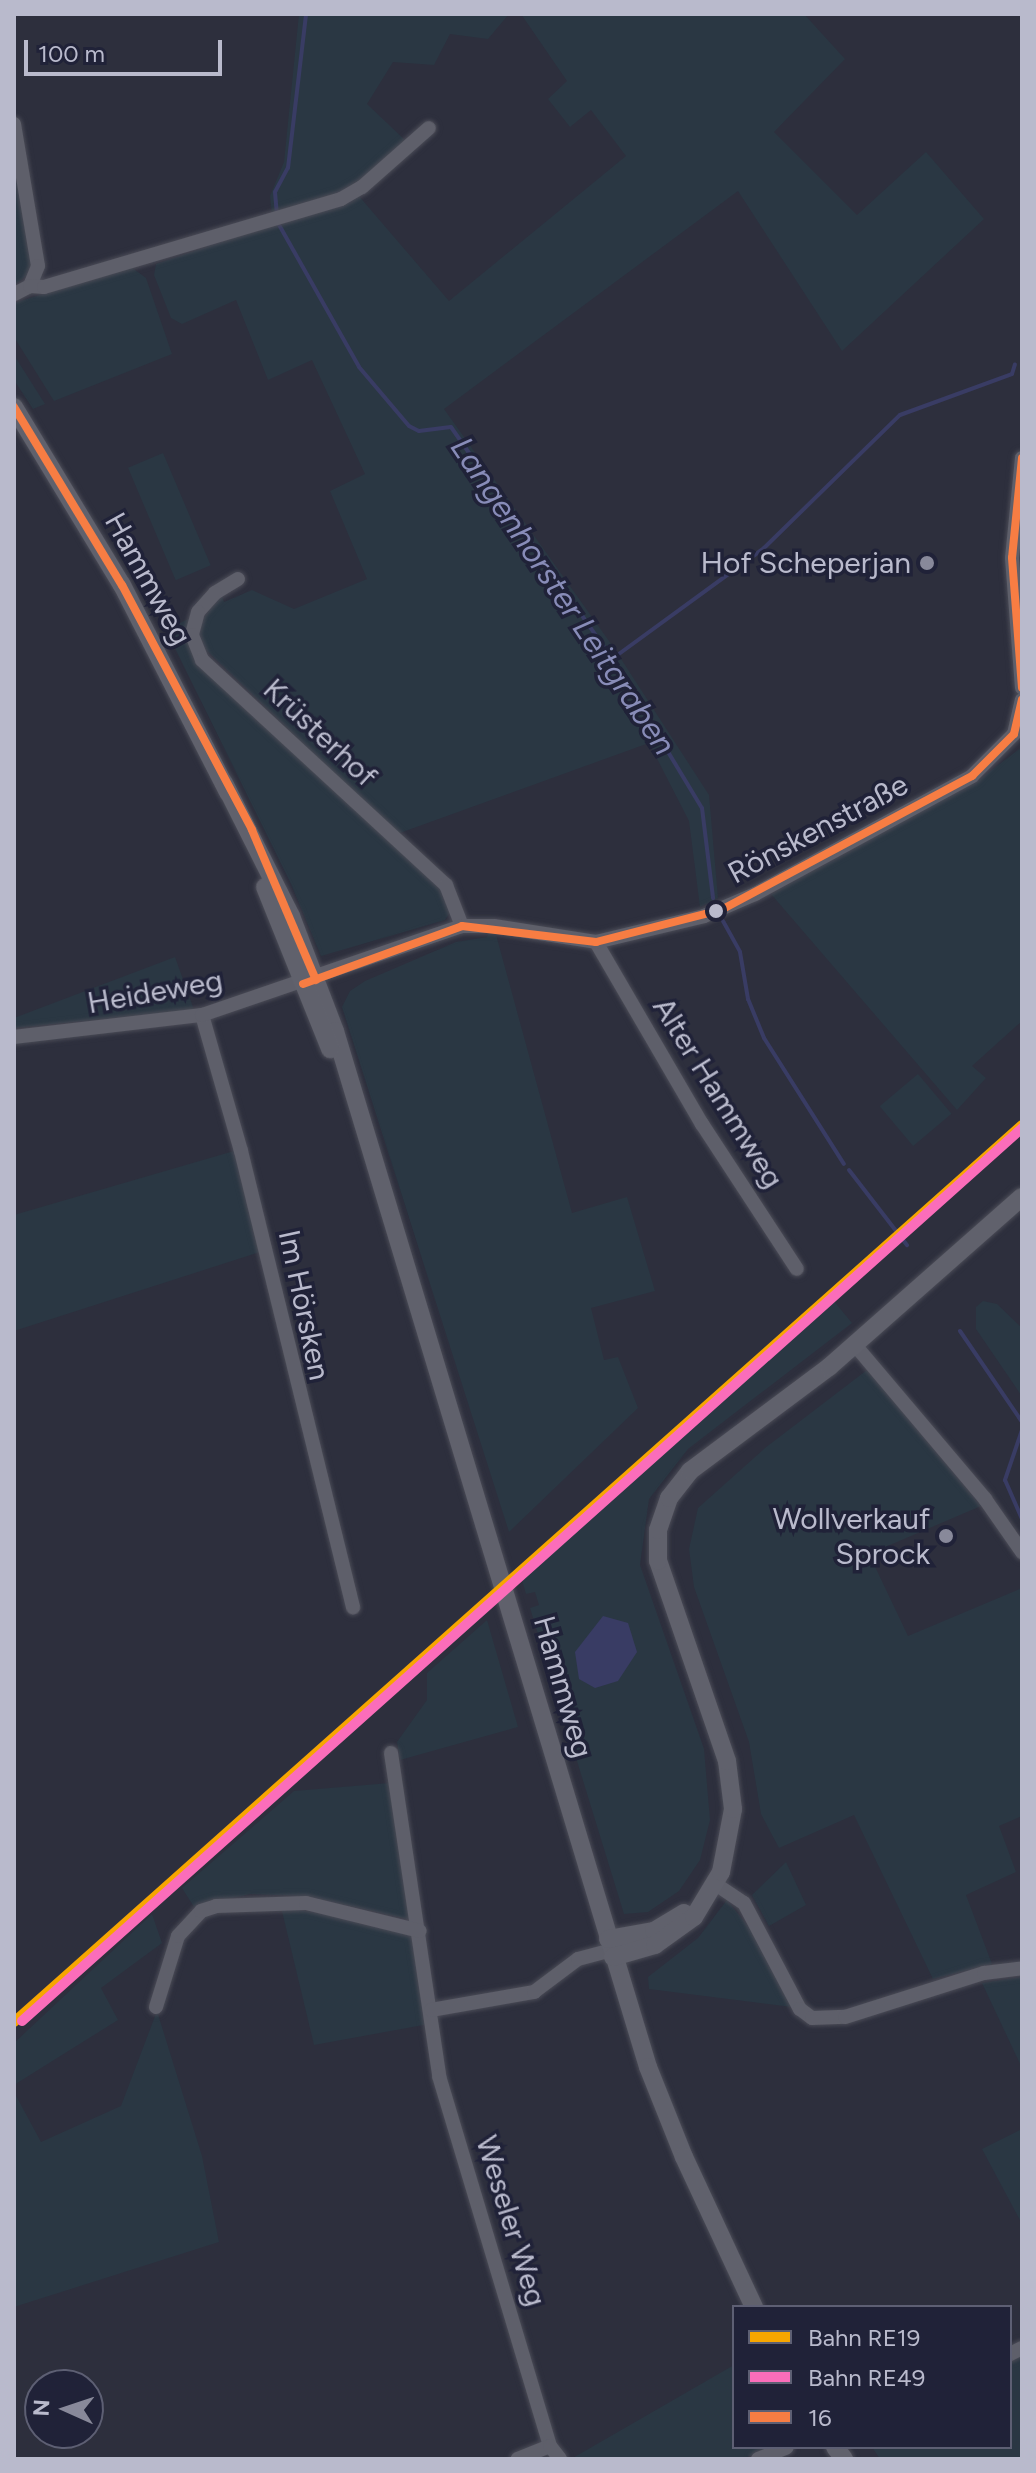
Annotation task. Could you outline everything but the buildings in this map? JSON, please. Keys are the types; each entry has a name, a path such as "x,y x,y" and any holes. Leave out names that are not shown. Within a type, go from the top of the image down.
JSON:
{"main road":[{"name":"Hammweg","path":"14,407 122,585 224,783 310,982 345,1074 424,1316 611,1949 684,2157 753,2305"},
{"path":"611,1949 654,1931 711,1888 727,1851 733,1809 727,1761 663,1582 657,1546 661,1514 690,1471 855,1345 1022,1197"}],"street":[{"path":"14,124 34,224 38,266 30,286"},
{"path":"14,294 30,286 44,287 341,199 362,187 429,128"},
{"path":"1022,458 1012,558 1022,688"},
{"name":"Krüsterhof","path":"238,579 215,593 198,612 192,635 202,660 446,885 462,926"},
{"name":"Rönskenstraße","path":"310,982 462,926 494,926 596,942 704,916 755,894 972,776 1018,736 1022,700"},
{"name":"Alter Hammweg","path":"596,942 702,1124 797,1269"},
{"name":"Heideweg","path":"14,1037 202,1015 310,982"},
{"name":"Im Hörsken","path":"202,1015 248,1179 297,1394 353,1607"},
{"path":"855,1345 985,1499 1022,1552"},
{"name":"Weseler Weg","path":"391,1753 420,1931 439,2076 550,2446 560,2459"},
{"path":"711,1888 744,1903 800,2009 812,2018 845,2017 984,1973 1022,1968"},
{"path":"156,2007 178,1936 201,1911 216,1906 306,1903 420,1931"},
{"path":"431,2010 534,1992 578,1959 611,1949"},
{"path":"518,2459 550,2446"},
{"path":"758,2459 782,2449"}],"shaded area":[{"path":"299,14 509,14 488,39 450,34 434,65 393,62 367,104 407,142 350,192 272,214 270,196 284,162"},
{"path":"521,14 804,14 845,59 774,132 857,215 926,152 984,219 842,351 738,191 444,409 614,648 709,795 718,898 700,907 689,821 649,743 397,834 200,644 199,624 221,595 224,602 252,590 294,609 367,579 330,491 365,474 312,360 268,380 236,300 182,324 171,318 154,275 156,264 358,195 449,301 626,156 591,110 570,127 548,99 567,81"},
{"path":"14,148 33,253 31,273 14,285"},
{"path":"131,267 146,278 172,354 54,401 14,337 14,303"},
{"path":"14,355 45,404 33,409 14,380"},
{"path":"163,453 211,565 176,580 128,468"},
{"path":"192,617 188,641 444,892 451,911 445,920 321,956 291,884 166,630"},
{"path":"1022,747 1022,1021 972,1066 986,1078 957,1110 771,894 976,782"},
{"path":"490,931 495,931 572,1213 627,1197 655,1291 591,1308 604,1360 618,1357 638,1408 509,1532 342,1007 350,991 365,981 456,942 487,937"},
{"path":"175,957 194,1010 14,1028 14,1018"},
{"path":"918,1074 951,1114 913,1146 880,1106"},
{"path":"234,1151 260,1252 14,1331 14,1215"},
{"path":"833,1300 852,1323 688,1449 649,1499 640,1565 704,1749 710,1820 700,1860 679,1891 648,1912 624,1914 530,1608 539,1605 535,1592 526,1594 521,1577"},
{"path":"983,1301 997,1304 1022,1328 1021,1395 976,1329 976,1307"},
{"path":"867,1370 981,1506 869,1554 908,1636 1022,1588 1022,1816 999,1826 1016,1872 966,1895 992,1964 933,1979 854,1815 779,1848 761,1814 749,1742 694,1587 689,1549 698,1508 765,1448"},
{"path":"487,1620 518,1727 400,1760 397,1742 427,1700 427,1673"},
{"path":"390,1783 412,1920 305,1896 250,1894 194,1907 182,1888 294,1791"},
{"path":"786,1862 806,1905 769,1926 752,1895"},
{"path":"727,1900 755,1935 792,2007 649,1989 648,1977 698,1938"},
{"path":"281,1907 373,1922 414,1936 429,2024 314,2045"},
{"path":"152,1914 162,1943 101,1988 118,2020 14,2085 14,2043"},
{"path":"1022,1977 1022,2068 982,1983"},
{"path":"157,2011 202,2156 219,2242 14,2307 14,2092 41,2142 121,2106"},
{"path":"1022,2129 1022,2224 982,2149"},
{"path":"1022,2355 1022,2459 880,2459 873,2449 1012,2449 1012,2359"},
{"path":"732,2366 732,2449 771,2449 741,2459 571,2459"}],"water":[{"path":"603,1616 628,1623 637,1652 618,1681 595,1688 579,1679 575,1652"}],"waterway":[{"name":"Langenhorster Leitgraben","path":"277,215 275,192 288,168 306,14"},
{"name":"Langenhorster Leitgraben","path":"278,223 359,367 409,426 419,431 451,427 612,659 702,808 713,898"},
{"path":"612,659 764,548 900,415 1012,374 1015,364"},
{"name":"Langenhorster Leitgraben","path":"723,921 740,952 748,999 764,1038 844,1164"},
{"name":"Langenhorster Leitgraben","path":"849,1170 907,1245"},
{"name":"Langenhorster Leitgraben","path":"960,1331 1022,1422"},
{"name":"Langenhorster Leitgraben","path":"1022,1430 1005,1480 1022,1519"}],"rail line":[{"name":"RE19","path":"14,2022 1022,1125"},
{"name":"RE49","path":"22,2021 1022,1128"}],"transit line":[{"name":"16","path":"14,407 122,585 252,830 316,980"},
{"name":"16","path":"1022,458 1012,558 1022,688"},
{"name":"16","path":"303,984 462,926 596,942 721,910 972,776 1014,734 1022,700"}],"place":[{"name":"Hof Scheperjan","path":"927,563"},
{"name":"Wollverkauf Sprock","path":"946,1536"}]}
